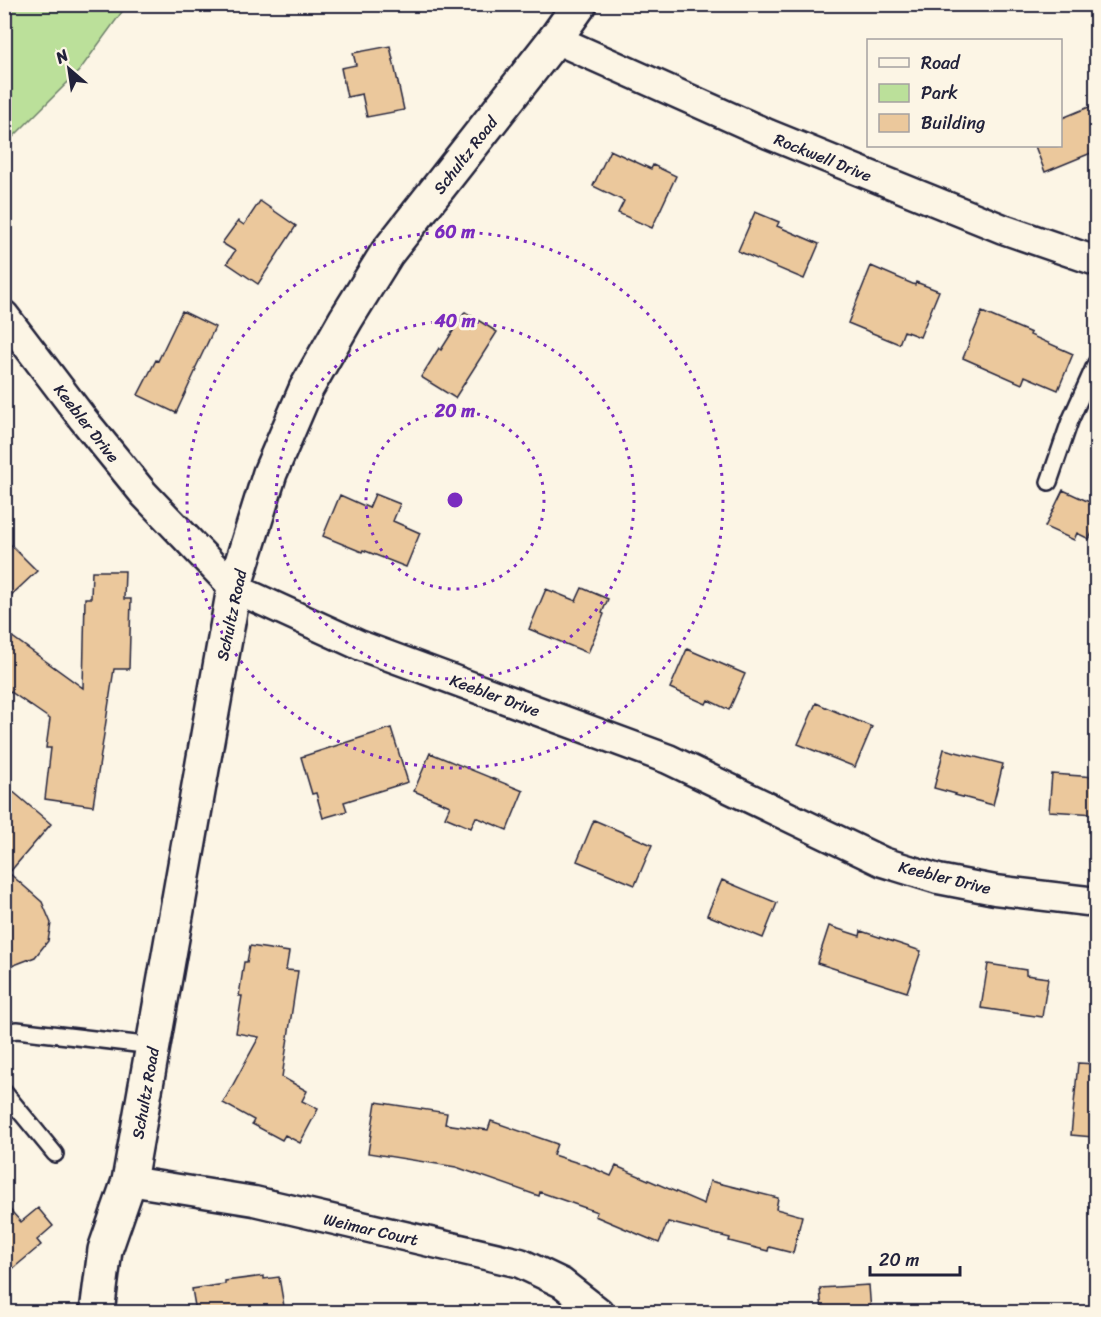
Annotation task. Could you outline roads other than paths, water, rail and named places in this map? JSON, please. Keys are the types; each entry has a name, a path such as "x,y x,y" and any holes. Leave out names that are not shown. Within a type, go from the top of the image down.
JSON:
{"street":[{"name":"Schultz Road","path":"97,1312 105,1250 129,1181 234,588 270,473 306,389 387,253 580,4"},
{"name":"Rockwell Drive","path":"555,39 768,134 1003,229 1096,261"},
{"name":"Keebler Drive","path":"4,315 83,419 144,494 234,588 359,645 668,759 883,862 938,879 995,890 1096,902"},
{"name":"Weimar Court","path":"129,1181 254,1202 520,1263 562,1283 599,1312"}],"lane":[{"path":"1049,482 1070,422 1096,363"},
{"path":"4,1032 16,1030 153,1046"},
{"path":"4,1092 55,1154"}]}
